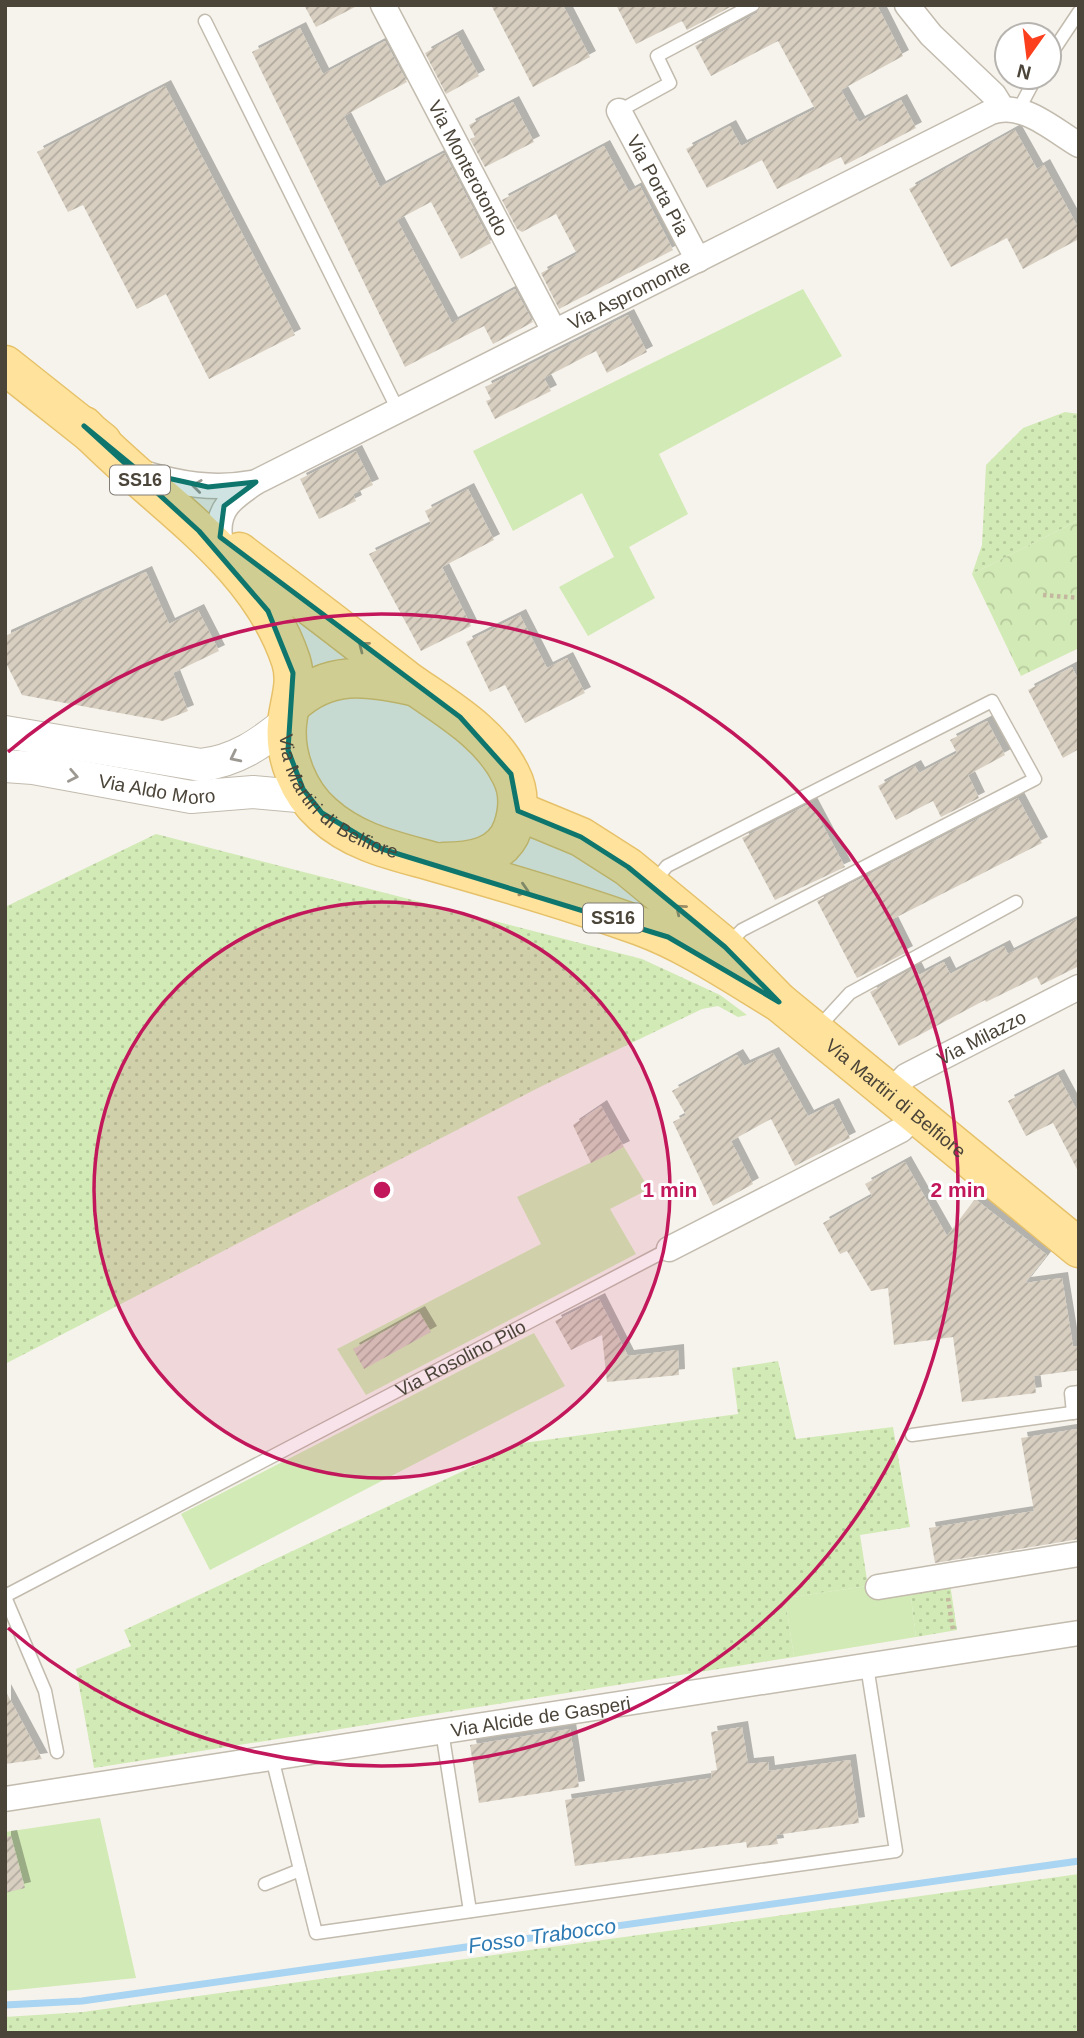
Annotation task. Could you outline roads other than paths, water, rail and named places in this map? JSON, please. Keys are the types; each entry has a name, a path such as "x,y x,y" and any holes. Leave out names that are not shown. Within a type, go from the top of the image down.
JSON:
{"main road":[{"name":"SS16","path":"5,365 220,537"},
{"name":"SS16","path":"84,426 116,460 200,531 244,578 279,631 293,673 289,713"},
{"name":"Via Martiri di Belfiore","path":"220,537 417,688 460,717 497,754 511,774 517,792 518,811 512,832 491,854 468,862 436,862"},
{"name":"Via Martiri di Belfiore","path":"417,688 384,680 330,680 308,689 289,713 288,750 294,772 322,813 350,834 382,849 436,862 668,937 779,1002"},
{"name":"Via Martiri di Belfiore","path":"518,811 599,847 651,885 725,947 779,1002 1079,1248"}],"street":[{"name":"Via Monterotondo","path":"383,5 554,331"},
{"path":"907,5 931,35 1011,109 1079,145"},
{"name":"Via Aspromonte","path":"220,537 218,526 225,506 256,482 554,331 1011,109"},
{"name":"Via Porta Pia","path":"619,111 698,260"},
{"name":"Via Aspromonte","path":"140,472 176,483 208,487 256,482"},
{"name":"Via Aldo Moro","path":"5,732 201,765 227,762 262,742 289,713"},
{"name":"Via Aldo Moro","path":"5,766 33,768 191,797 253,792 309,797"},
{"name":"Via Milazzo","path":"903,1104 906,1076 1079,987"},
{"name":"Via Rosolino Pilo","path":"669,1249 901,1130 903,1104"},
{"path":"878,1587 1079,1555"},
{"name":"Via Alcide de Gasperi","path":"5,1799 1079,1633"}],"lane":[{"path":"619,111 670,83 657,56 753,5"},
{"path":"1063,36 1079,12"},
{"path":"205,20 398,410"},
{"path":"1011,109 1025,91"},
{"path":"651,885 667,866 992,701 1035,779 742,930 725,947"},
{"path":"814,1031 850,993 1016,902"},
{"name":"Via Rosolino Pilo","path":"57,1752 45,1690 5,1596 669,1249"},
{"path":"912,1435 1076,1413 1070,1393 1079,1392"},
{"path":"272,1758 316,1933 896,1851 867,1666"},
{"path":"442,1731 470,1911"},
{"path":"265,1884 300,1870"}],"waterway":[{"name":"Fosso Trabocco","path":"5,2005 82,2001 1079,1861"}]}
